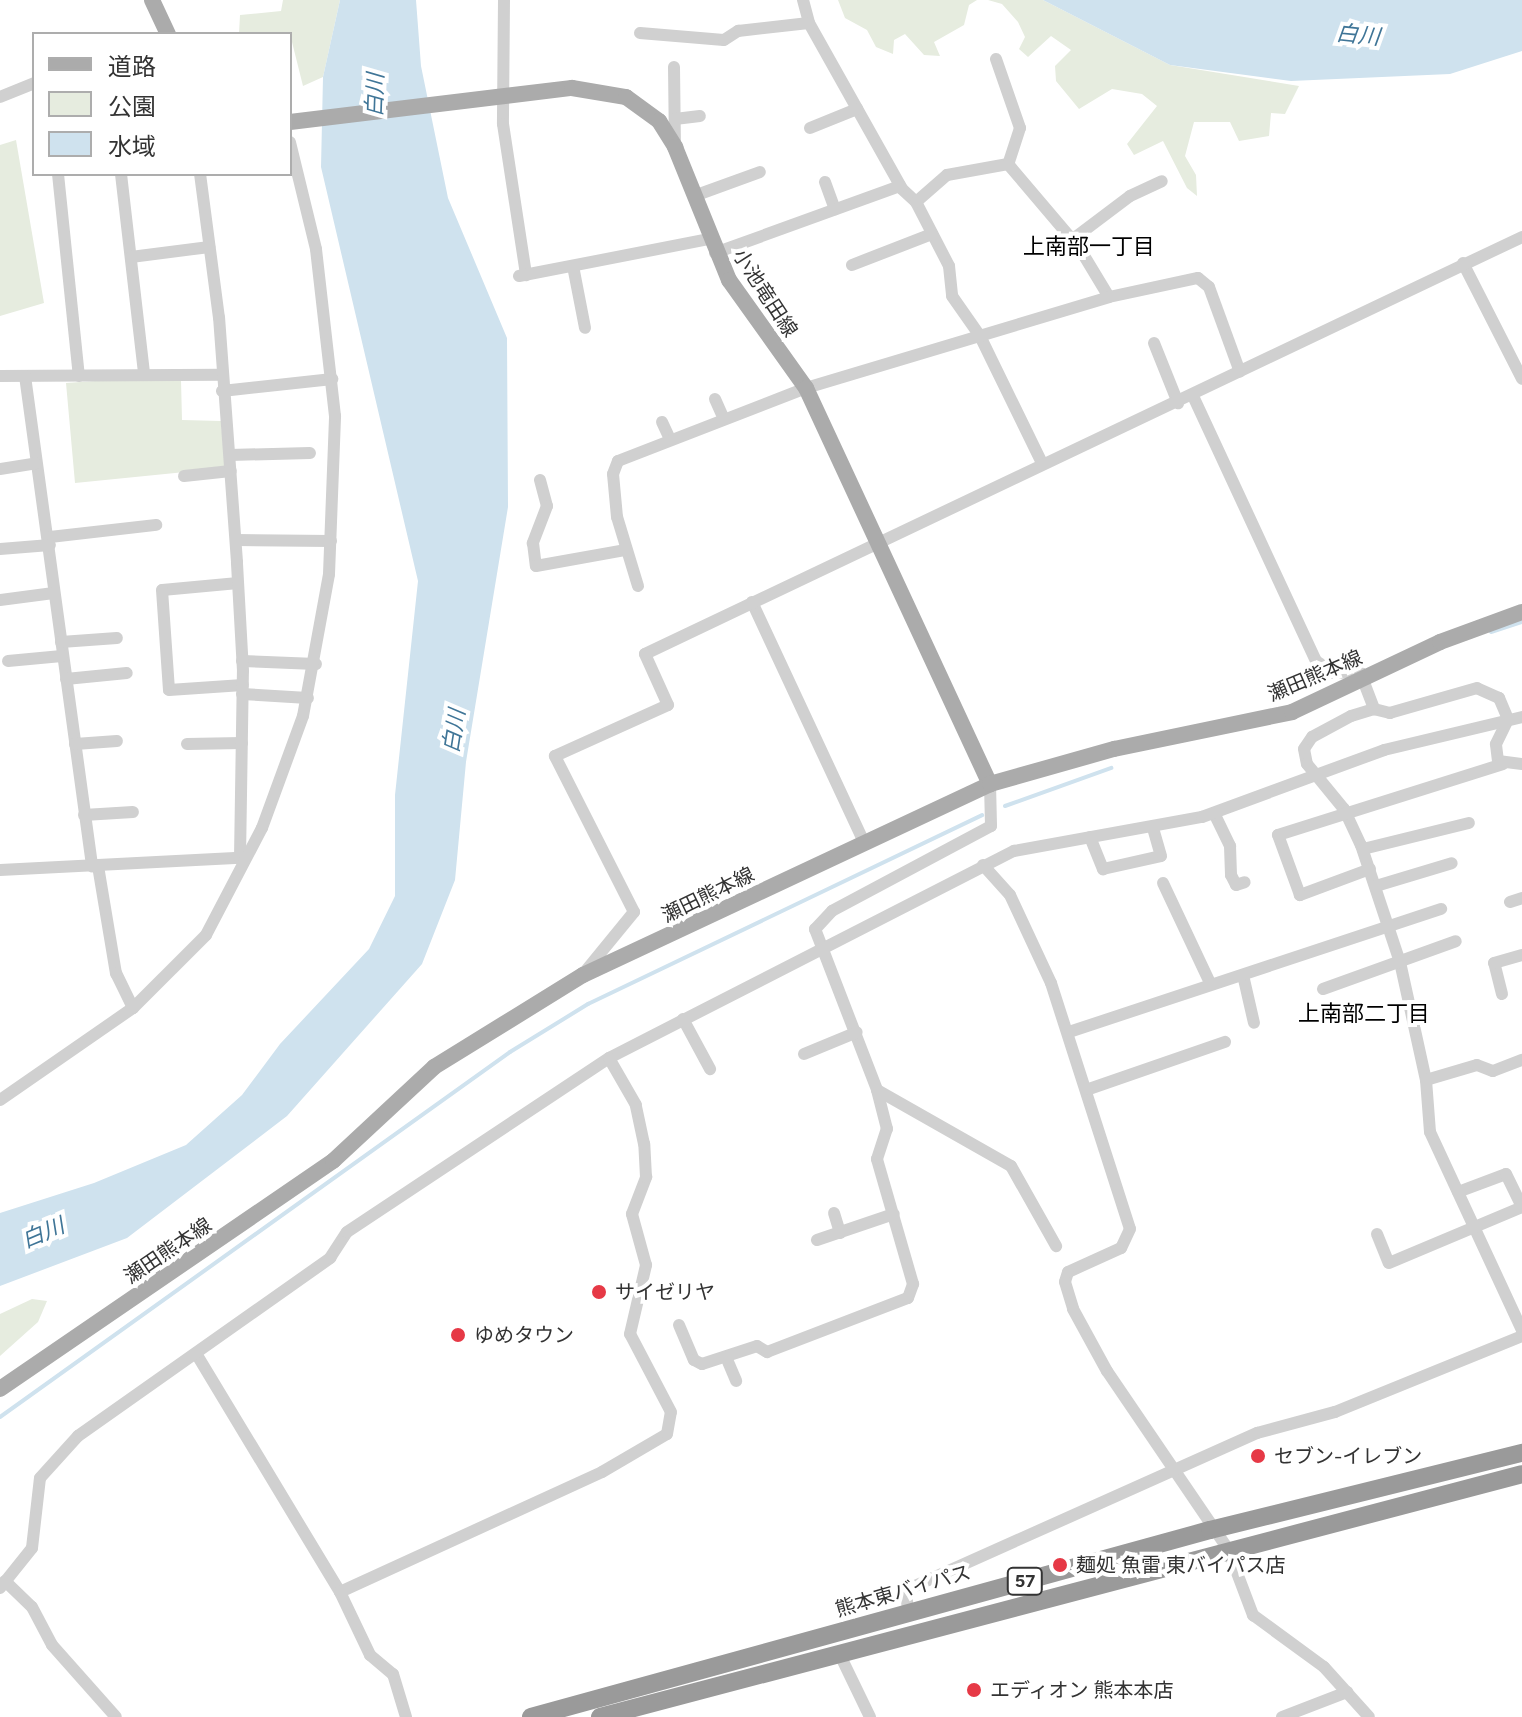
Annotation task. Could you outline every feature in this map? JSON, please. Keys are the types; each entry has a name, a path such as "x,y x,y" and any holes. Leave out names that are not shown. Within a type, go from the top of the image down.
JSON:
{"highway":[{"name":"熊本東バイパス","path":"531,1717 1210,1530 1522,1453"},
{"name":"57","path":"600,1717 1228,1549 1522,1474"}],"main road":[{"path":"152,0 167,32"},
{"name":"小池竜田線","path":"292,122 572,88 605,91 644,107 666,129 712,246 741,301 806,388 990,784"},
{"name":"瀬田熊本線","path":"0,1389 333,1161 434,1067 583,975 990,784 1114,749 1279,715 1365,679 1440,642 1522,612"}],"street":[{"path":"504,0 503,95 507,174 522,276 712,246 900,186"},
{"path":"803,0 809,23 900,186 916,202 949,266 952,296 980,336 1042,463"},
{"path":"640,33 724,40 738,31 809,23"},
{"path":"996,59 1020,128 1008,164"},
{"path":"674,67 675,147"},
{"path":"0,97 32,84"},
{"path":"810,128 857,109"},
{"path":"675,119 700,116"},
{"path":"0,1100 133,1008 206,935 273,801 308,698 316,664 331,541 332,379 316,249 292,150"},
{"path":"916,202 947,175 1008,164"},
{"path":"1008,164 1073,239 1109,297"},
{"path":"694,196 760,172"},
{"path":"58,176 79,376"},
{"path":"121,176 144,373"},
{"path":"200,176 236,540 242,661 243,860"},
{"path":"1073,239 1130,196 1162,181"},
{"path":"825,182 835,209"},
{"path":"852,265 932,234"},
{"path":"583,975 634,912 555,756 668,705 645,654 1522,237"},
{"path":"131,257 209,247"},
{"path":"1463,263 1522,379"},
{"path":"573,266 585,328"},
{"path":"638,586 625,550 615,503 614,466 623,457 806,388 1109,297 1204,280 1240,372"},
{"path":"1154,343 1178,403"},
{"path":"0,376 221,375"},
{"path":"25,376 50,541 54,593 84,815 116,973 133,1008"},
{"path":"222,391 332,379"},
{"path":"1193,396 1316,661 1334,673 1360,672 1374,709 1384,714 1477,688 1499,698 1508,719 1495,748 1503,764"},
{"path":"715,399 724,419"},
{"path":"662,422 670,439"},
{"path":"230,455 310,453"},
{"path":"0,469 36,463"},
{"path":"184,476 231,471"},
{"path":"540,480 547,506 533,543 536,566 625,550"},
{"path":"0,549 156,525"},
{"path":"236,540 331,541"},
{"path":"238,583 162,590 169,690 242,690 308,698"},
{"path":"0,600 54,593"},
{"path":"752,602 864,842"},
{"path":"8,661 117,638"},
{"path":"242,661 316,664"},
{"path":"66,679 127,673"},
{"path":"908,1612 906,1590 1257,1433 1335,1412 1522,1333 1426,1118 1426,1080 1400,962 1363,849 1345,811 1305,760 1308,740 1374,709"},
{"path":"116,1717 52,1645 32,1607 3,1584 32,1548 46,1467 136,1392 197,1355 330,1258 347,1232 609,1058 1014,851 1153,828 1214,813 1319,777 1384,750 1522,717"},
{"path":"75,744 117,741"},
{"path":"187,744 242,743"},
{"path":"1370,869 1300,895 1278,835 1345,811 1503,764 1522,764"},
{"path":"679,1325 699,1364 757,1346 767,1352 904,1301 913,1284 877,1161 887,1129 857,1032 821,950 816,925 825,916 991,826 990,784"},
{"path":"84,815 133,812"},
{"path":"1214,813 1230,846 1230,872 1237,885"},
{"path":"1363,849 1469,823"},
{"path":"1090,837 1103,869 1161,856 1153,828"},
{"path":"0,870 243,860"},
{"path":"1376,886 1452,863"},
{"path":"983,865 1017,909 1069,1032 1089,1089 1130,1235 1121,1248 1070,1270 1065,1279 1067,1293 1107,1371 1132,1402 1210,1530 1228,1549 1253,1615 1311,1657 1369,1717"},
{"path":"1163,883 1210,983"},
{"path":"1069,1032 1441,909"},
{"path":"1323,989 1456,941"},
{"path":"1502,994 1494,963 1522,955"},
{"path":"1243,975 1254,1023"},
{"path":"683,1019 710,1069"},
{"path":"804,1054 857,1032"},
{"path":"1089,1089 1225,1042"},
{"path":"340,1592 602,1472 667,1434 671,1412 630,1334 646,1265 632,1214 646,1177 644,1144 636,1105 609,1058"},
{"path":"1426,1080 1477,1065 1493,1071 1522,1060"},
{"path":"877,1090 1011,1166 1056,1246"},
{"path":"1377,1234 1389,1263 1522,1207 1506,1174 1458,1192"},
{"path":"834,1213 840,1233"},
{"path":"817,1240 894,1214"},
{"path":"197,1355 340,1592 370,1655 393,1674 406,1717"},
{"path":"726,1357 736,1381"},
{"path":"840,1655 870,1717"},
{"path":"1287,1716 1347,1692"}],"green space":[{"path":"283,0 340,0 323,77 303,86 292,32 239,32 240,15 281,11"},
{"path":"838,0 977,0 969,5 964,25 934,42 940,56 924,55 905,34 894,40 893,54 876,47 867,30 845,18"},
{"path":"988,0 1043,0 1170,65 1299,86 1285,114 1271,113 1269,136 1239,141 1230,122 1194,122 1185,156 1196,175 1197,196 1187,188 1163,141 1134,155 1127,144 1157,106 1142,94 1112,89 1079,109 1056,81 1055,66 1071,50 1051,36 1028,57 1019,49 1025,37 1018,22 1002,4"},
{"path":"16,140 44,303 0,316 0,145"},
{"path":"124,379 181,380 182,420 221,421 225,468 75,483 66,383"},
{"path":"32,1299 47,1301 38,1322 0,1356 0,1314"}],"water":[{"name":"白川","path":"340,0 416,0 421,66 448,198 507,338 508,507 466,762 455,880 422,964 287,1116 127,1238 0,1286 0,1213 94,1183 186,1145 242,1095 280,1044 369,949 395,896 395,795 418,581 321,167 323,77"},
{"name":"白川","path":"1043,0 1522,0 1522,51 1450,74 1291,81 1170,65"}],"waterway":[{"path":"1491,632 1522,622"},
{"path":"1005,806 1111,768"},
{"path":"0,1417 510,1052 588,1004 982,815"}],"place":[{"name":"サイゼリヤ","path":"599,1292"},
{"name":"ゆめタウン","path":"458,1335"},
{"name":"セブン-イレブン","path":"1258,1456"},
{"name":"麺処 魚雷 東バイパス店","path":"1060,1565"},
{"name":"エディオン 熊本本店","path":"974,1690"}],"district":[{"name":"上南部一丁目","path":"1089,247"},
{"name":"上南部二丁目","path":"1364,1014"}]}
